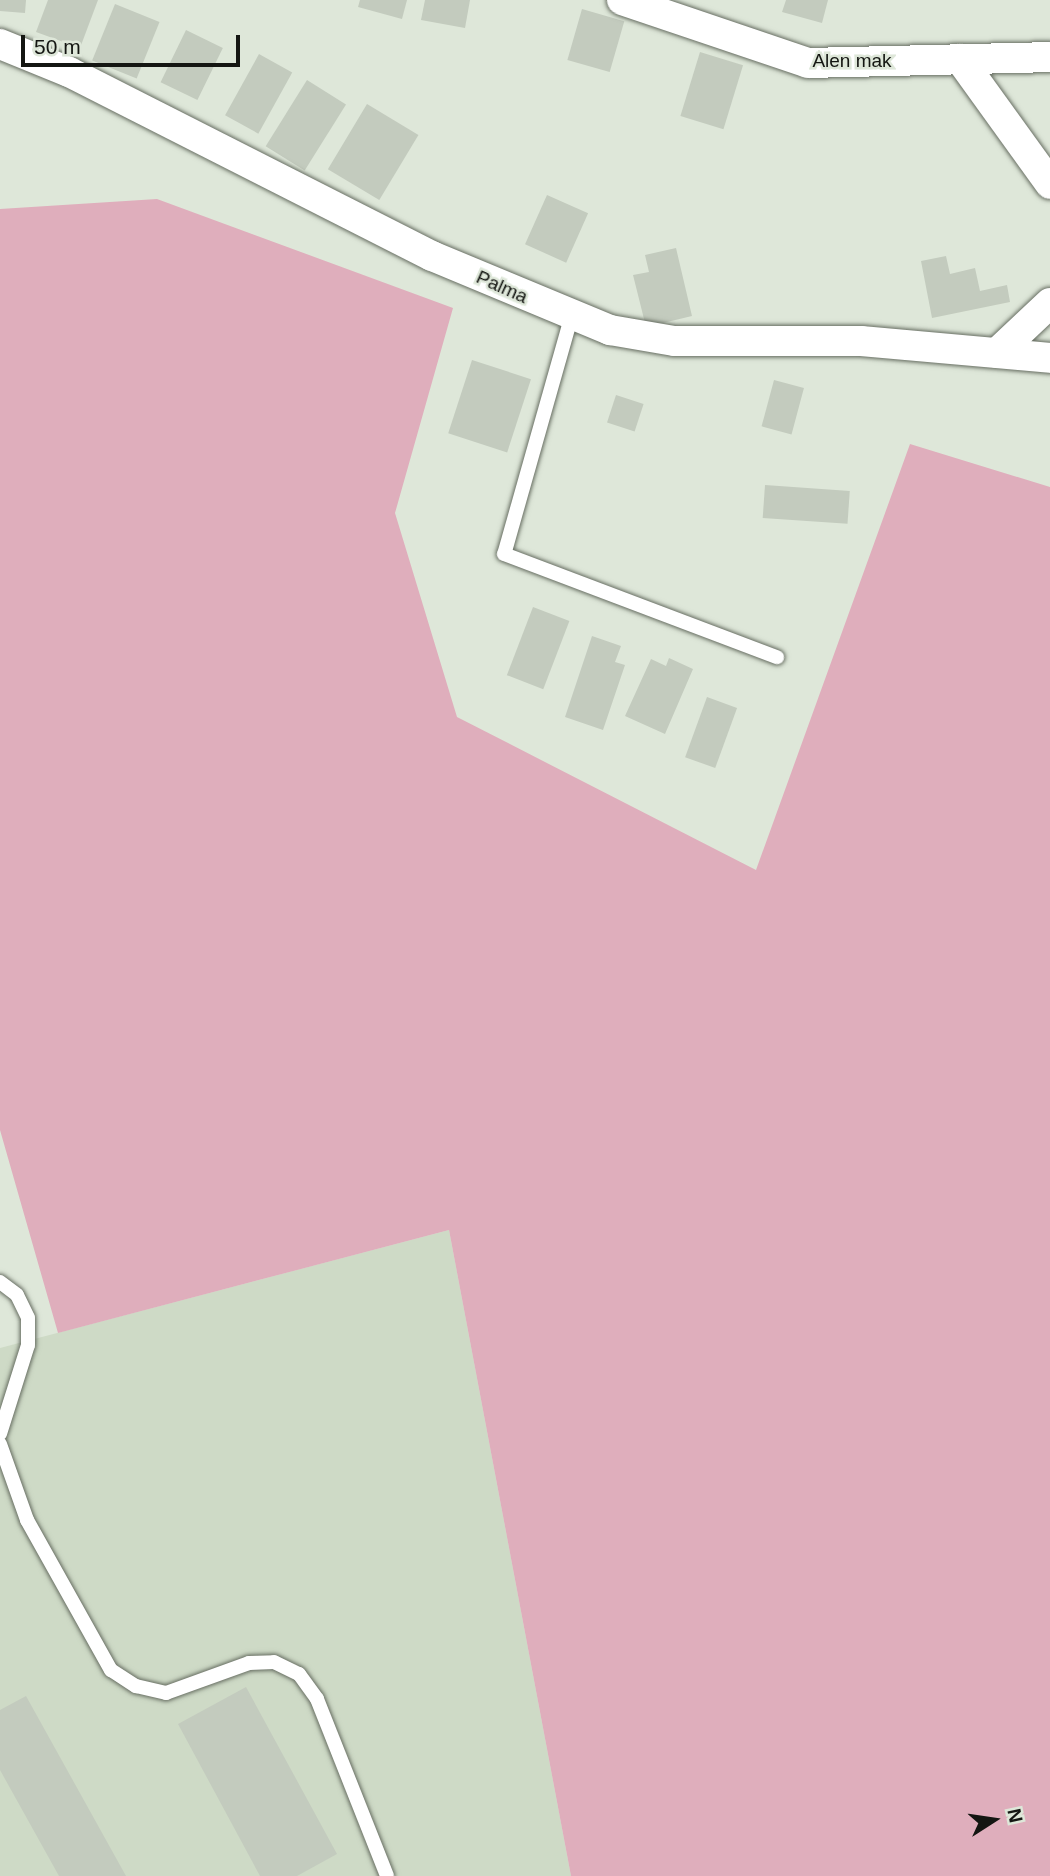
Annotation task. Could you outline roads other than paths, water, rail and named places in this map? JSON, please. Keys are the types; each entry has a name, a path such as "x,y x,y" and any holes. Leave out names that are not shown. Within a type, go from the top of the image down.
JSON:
{"street":[{"name":"Alen mak","path":"622,0 807,63 1050,57"},
{"name":"Palma","path":"0,44 571,318 674,341 861,341 1050,358"},
{"path":"960,59 1050,184"},
{"path":"997,353 1050,303"}],"lane":[{"path":"571,318 504,554 777,657"},
{"path":"0,1282 22,1307 28,1345 0,1434"},
{"path":"0,1444 27,1520 111,1670 136,1686 166,1693 249,1664 274,1662 299,1674 317,1699 387,1876"}]}
